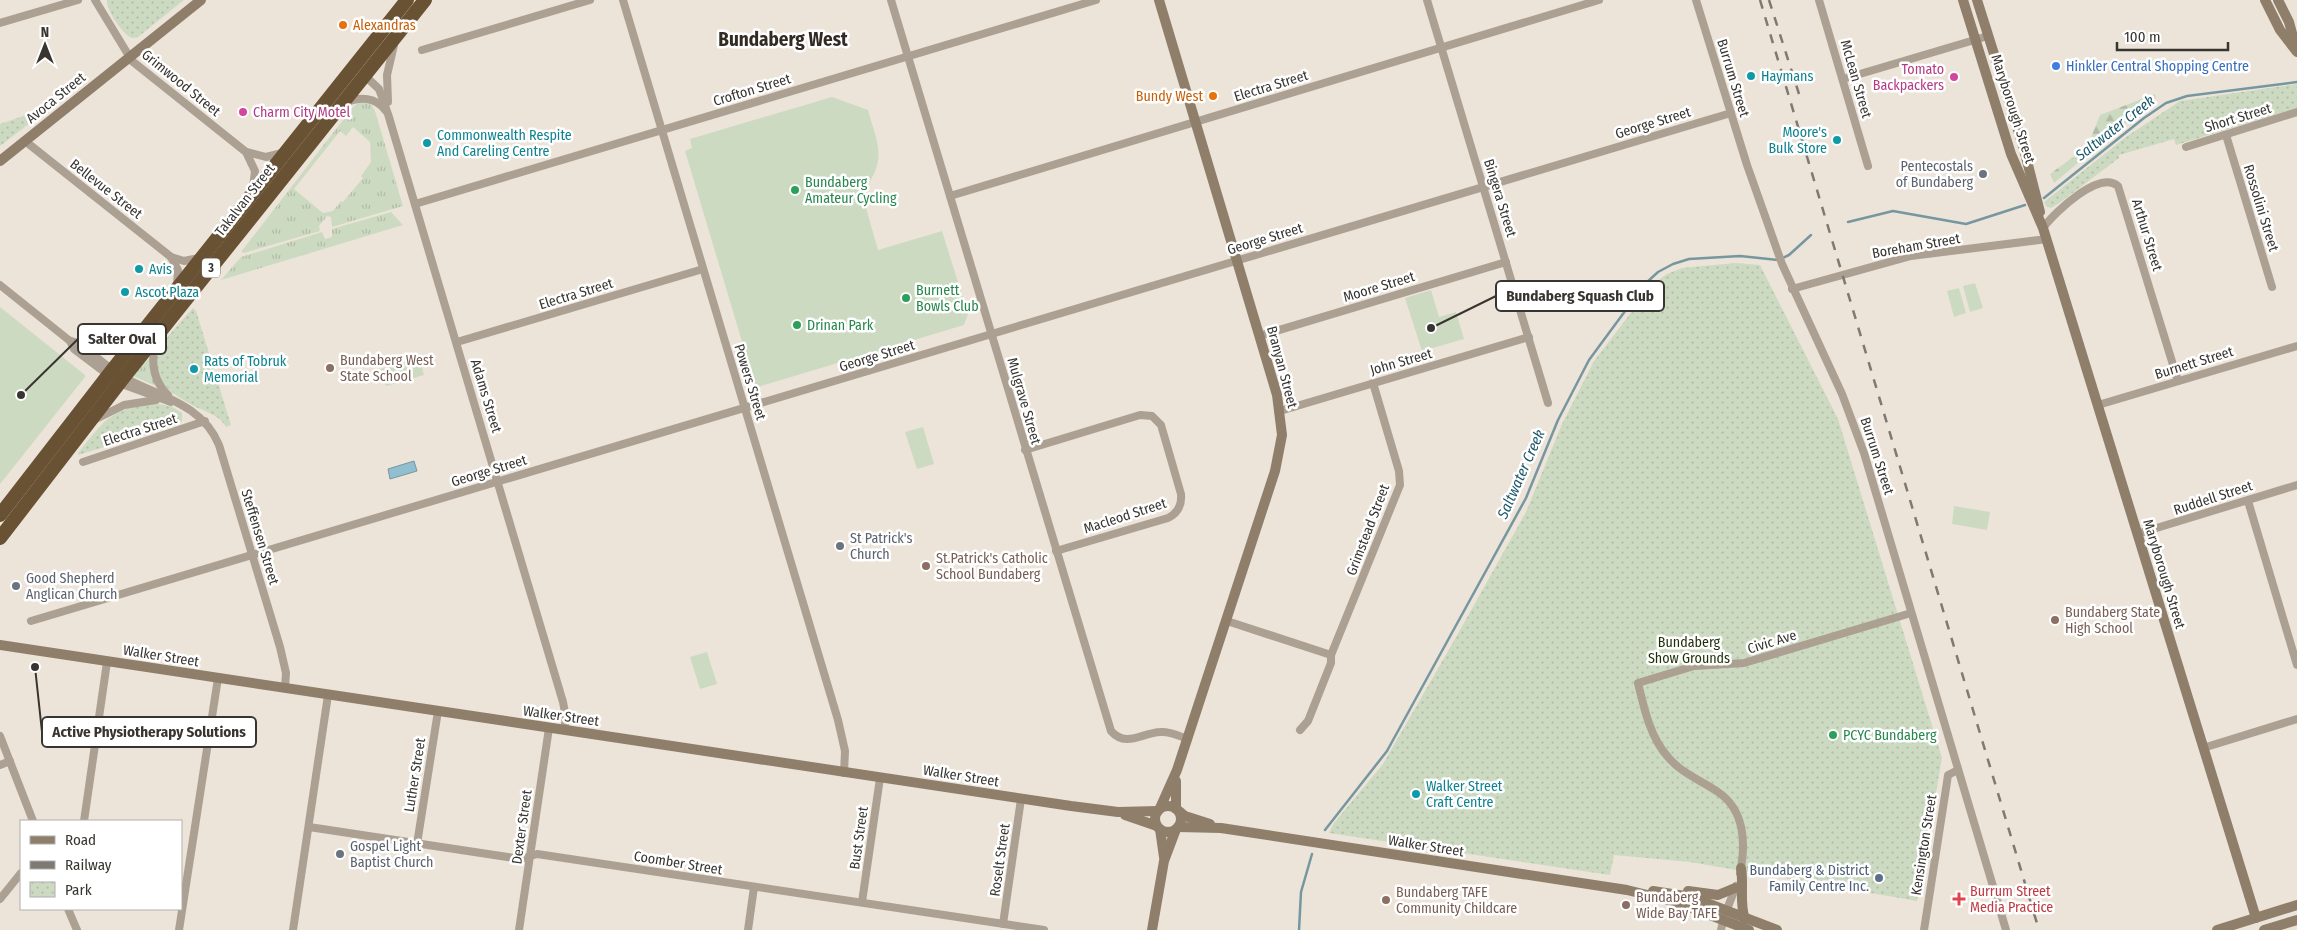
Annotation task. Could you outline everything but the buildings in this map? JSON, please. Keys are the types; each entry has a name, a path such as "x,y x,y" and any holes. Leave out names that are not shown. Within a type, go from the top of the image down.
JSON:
{"highway":[{"name":"Takalvan Street","path":"0,538 86,426 116,376 176,289 407,0"},
{"name":"Takalvan Street","path":"0,515 116,376 162,330 425,0"}],"street":[{"path":"0,24 78,0"},
{"name":"Grimwood Street","path":"95,0 130,57 246,152"},
{"name":"Avoca Street","path":"0,161 201,0"},
{"path":"422,50 590,0"},
{"name":"Powers Street","path":"623,0 843,740 846,760 844,772"},
{"name":"Mulgrave Street","path":"891,0 1111,731 1120,738 1129,740 1160,732 1188,739"},
{"name":"Crofton Street","path":"416,204 1096,0"},
{"name":"Branyan Street","path":"1159,0 1259,336 1280,411 1282,435 1275,471 1227,621 1177,770 1159,810"},
{"name":"Bingera Street","path":"1427,0 1548,403"},
{"name":"Electra Street","path":"950,196 1599,0"},
{"name":"Burrum Street","path":"1696,0 1730,113 1777,253 1851,415 1889,531 1911,613 2006,930"},
{"name":"McLean Street","path":"1819,0 1868,166"},
{"name":"Maryborough Street","path":"1963,0 2012,154 2043,226 2260,930"},
{"name":"Maryborough Street","path":"1977,0 2024,150 2043,226"},
{"path":"2265,0 2280,30 2297,51"},
{"path":"2278,0 2289,22 2297,51"},
{"path":"388,114 388,65 399,32"},
{"path":"1843,78 1988,36"},
{"name":"Adams Street","path":"354,66 379,89 388,114 564,702 566,718 564,730"},
{"path":"338,108 350,101 366,99 381,104 388,114"},
{"name":"Short Street","path":"2186,147 2297,112"},
{"name":"George Street","path":"31,621 1730,113"},
{"name":"Rossolini Street","path":"2226,135 2272,287"},
{"name":"Bellevue Street","path":"25,141 171,257"},
{"path":"246,152 266,157 286,152"},
{"path":"246,152 255,171 250,197"},
{"name":"Arthur Street","path":"2043,226 2054,213 2099,182 2111,182 2118,186 2178,381"},
{"name":"Boreham Street","path":"1792,289 1912,256 2047,239"},
{"path":"171,257 191,260 204,254"},
{"path":"171,257 178,274 176,289"},
{"name":"Moore Street","path":"1259,336 1506,262"},
{"name":"Electra Street","path":"457,342 703,269"},
{"name":"Steffensen Street","path":"0,285 70,341 74,349 116,376 185,406 206,422 219,445 283,658 285,688"},
{"path":"162,330 154,349 153,367 162,389 173,401"},
{"name":"John Street","path":"1280,411 1529,337"},
{"name":"Burnett Street","path":"2098,405 2297,346"},
{"name":"Grimstead Street","path":"1300,730 1308,721 1332,655 1400,485 1399,471 1373,383"},
{"path":"86,426 105,413 131,403 149,400 173,401"},
{"name":"Macleod Street","path":"1025,450 1143,415 1158,420 1163,434 1181,494 1181,504 1174,514 1168,518 1056,551"},
{"name":"Electra Street","path":"83,462 206,422"},
{"name":"Ruddell Street","path":"2137,534 2297,485"},
{"path":"2248,501 2297,666"},
{"name":"Civic Ave","path":"1741,868 1743,834 1736,812 1720,793 1680,770 1662,751 1650,726 1638,683 1694,666 1744,663 1911,613"},
{"path":"1227,621 1332,655"},
{"name":"Walker Street","path":"3,645 1021,799 1118,812 1159,810"},
{"path":"84,820 107,662"},
{"path":"179,930 218,678"},
{"path":"293,930 328,695"},
{"name":"Luther Street","path":"417,844 438,711"},
{"path":"2203,748 2297,719"},
{"name":"Dexter Street","path":"519,930 549,728"},
{"path":"0,736 33,820"},
{"path":"0,765 10,761"},
{"name":"Branyan Street","path":"1177,770 1174,799 1177,810"},
{"name":"Kensington Street","path":"1924,930 1948,775 1958,770"},
{"name":"Bust Street","path":"862,902 880,778"},
{"name":"Roselt Street","path":"1007,926 1021,799"},
{"path":"1152,930 1164,860 1181,819 1177,810 1168,806 1159,810 1155,818 1159,827 1164,860"},
{"name":"Walker Street","path":"1177,810 1185,816 1221,828"},
{"name":"Walker Street","path":"1118,812 1159,827"},
{"name":"Coomber Street","path":"309,827 521,859 537,854 862,902 1007,926 1044,930"},
{"path":"1159,827 1168,832 1177,828"},
{"name":"Walker Street","path":"1177,828 1221,828 1627,890 1676,902 1749,930"},
{"path":"1723,921 1741,868"},
{"path":"1741,868 1744,883 1743,910 1745,919"},
{"path":"0,899 20,874"},
{"path":"748,930 754,887"},
{"path":"1643,890 1665,887 1718,895 1735,888"},
{"name":"Walker Street","path":"1627,890 1643,890 1691,897 1723,921 1745,919 1777,930"},
{"path":"2217,930 2297,906"},
{"path":"68,910 77,930"},
{"path":"2264,930 2297,920"}],"green space":[{"path":"107,0 184,0 138,37 132,38 116,22 109,10"},
{"path":"2297,84 2297,108 2176,145 2174,139 2119,155 2119,158 2058,204 2051,208 2046,206 2044,202 2126,137 2180,101"},
{"path":"2155,94 2156,98 2054,183 2050,174 2087,147 2100,115"},
{"path":"832,97 868,110 879,153 875,171 862,194 878,250 942,231 968,314 964,325 758,387 755,385 685,151 692,148 690,139"},
{"path":"359,102 371,104 375,111 403,206 332,227 331,217 327,216 319,226 320,231 244,253 241,252 353,107","holes":["353,127 370,142 371,162 361,176 363,178 333,211 323,213 294,189 340,131 346,136"]},
{"path":"29,114 34,120 0,146 0,124"},
{"path":"391,212 403,225 221,280 241,257 322,232 325,239 332,237 332,229"},
{"name":"Bundaberg Show Grounds","path":"1736,263 1760,265 1838,419 1942,758 1917,901 1690,862 1614,855 1610,875 1329,833 1334,823 1383,764 1455,639 1526,512 1562,424 1594,361 1653,284 1667,274 1682,268"},
{"path":"1975,283 1983,308 1970,312 1963,286"},
{"path":"1959,288 1966,313 1954,317 1947,291"},
{"path":"1431,290 1439,317 1456,312 1464,339 1422,351 1405,298"},
{"path":"0,307 85,375 85,377 0,484"},
{"path":"193,308 196,311 231,425 226,427 214,415 190,404 173,393 159,378 156,370 156,361 162,345"},
{"path":"149,358 151,370 158,387 133,376"},
{"path":"419,358 424,375 386,386 381,369"},
{"path":"152,403 171,406 182,413 182,421 177,425 78,455 109,418 126,409"},
{"path":"923,427 934,464 917,469 905,432"},
{"path":"1954,506 1990,512 1987,530 1952,524"},
{"path":"707,652 717,684 700,689 690,657"}],"water":[{"path":"414,461 417,471 390,479 388,469"}],"waterway":[{"name":"Saltwater Creek","path":"2044,198 2144,118 2166,103 2187,96 2297,82"},
{"name":"Saltwater Creek","path":"1848,222 1893,211 1966,224 2025,205"},
{"name":"Saltwater Creek","path":"1325,830 1387,751 1526,498 1558,420 1589,360 1645,284 1658,272 1673,264 1689,259 1740,256 1778,260 1789,255 1811,235"},
{"name":"Saltwater Creek","path":"1299,930 1301,892 1312,854"}],"railway":[{"path":"1760,0 2039,930"},
{"path":"1769,0 1799,94"}],"place":[{"name":"Alexandras","path":"343,25"},
{"name":"Hinkler Central Shopping Centre","path":"2056,66"},
{"name":"Haymans","path":"1751,76"},
{"name":"Tomato Backpackers","path":"1954,77"},
{"name":"Bundy West","path":"1213,96"},
{"name":"Charm City Motel","path":"243,112"},
{"name":"Moore's Bulk Store","path":"1837,140"},
{"name":"Commonwealth Respite And Careling Centre","path":"427,143"},
{"name":"Pentecostals of Bundaberg","path":"1983,174"},
{"name":"Bundaberg Amateur Cycling","path":"795,190"},
{"name":"Avis","path":"139,269"},
{"name":"Ascot Plaza","path":"125,292"},
{"name":"Burnett Bowls Club","path":"906,298"},
{"name":"Drinan Park","path":"797,325"},
{"name":"Bundaberg Squash Club","path":"1431,328"},
{"name":"Bundaberg West State School","path":"330,368"},
{"name":"Rats of Tobruk Memorial","path":"194,369"},
{"name":"Salter Oval","path":"21,395"},
{"name":"St Patrick's Church","path":"840,546"},
{"name":"St.Patrick's Catholic School Bundaberg","path":"926,566"},
{"name":"Good Shepherd Anglican Church","path":"16,586"},
{"name":"Bundaberg State High School","path":"2055,620"},
{"name":"Active Physiotherapy Solutions","path":"35,667"},
{"name":"PCYC Bundaberg","path":"1833,735"},
{"name":"Walker Street Craft Centre","path":"1416,794"},
{"name":"Gospel Light Baptist Church","path":"340,854"},
{"name":"Bundaberg & District Family Centre Inc.","path":"1879,878"},
{"name":"Burrum Street Media Practice","path":"1959,899"},
{"name":"Bundaberg TAFE Community Childcare","path":"1386,900"},
{"name":"Bundaberg Wide Bay TAFE","path":"1626,905"}],"district":[{"name":"Bundaberg West","path":"783,39"}]}
